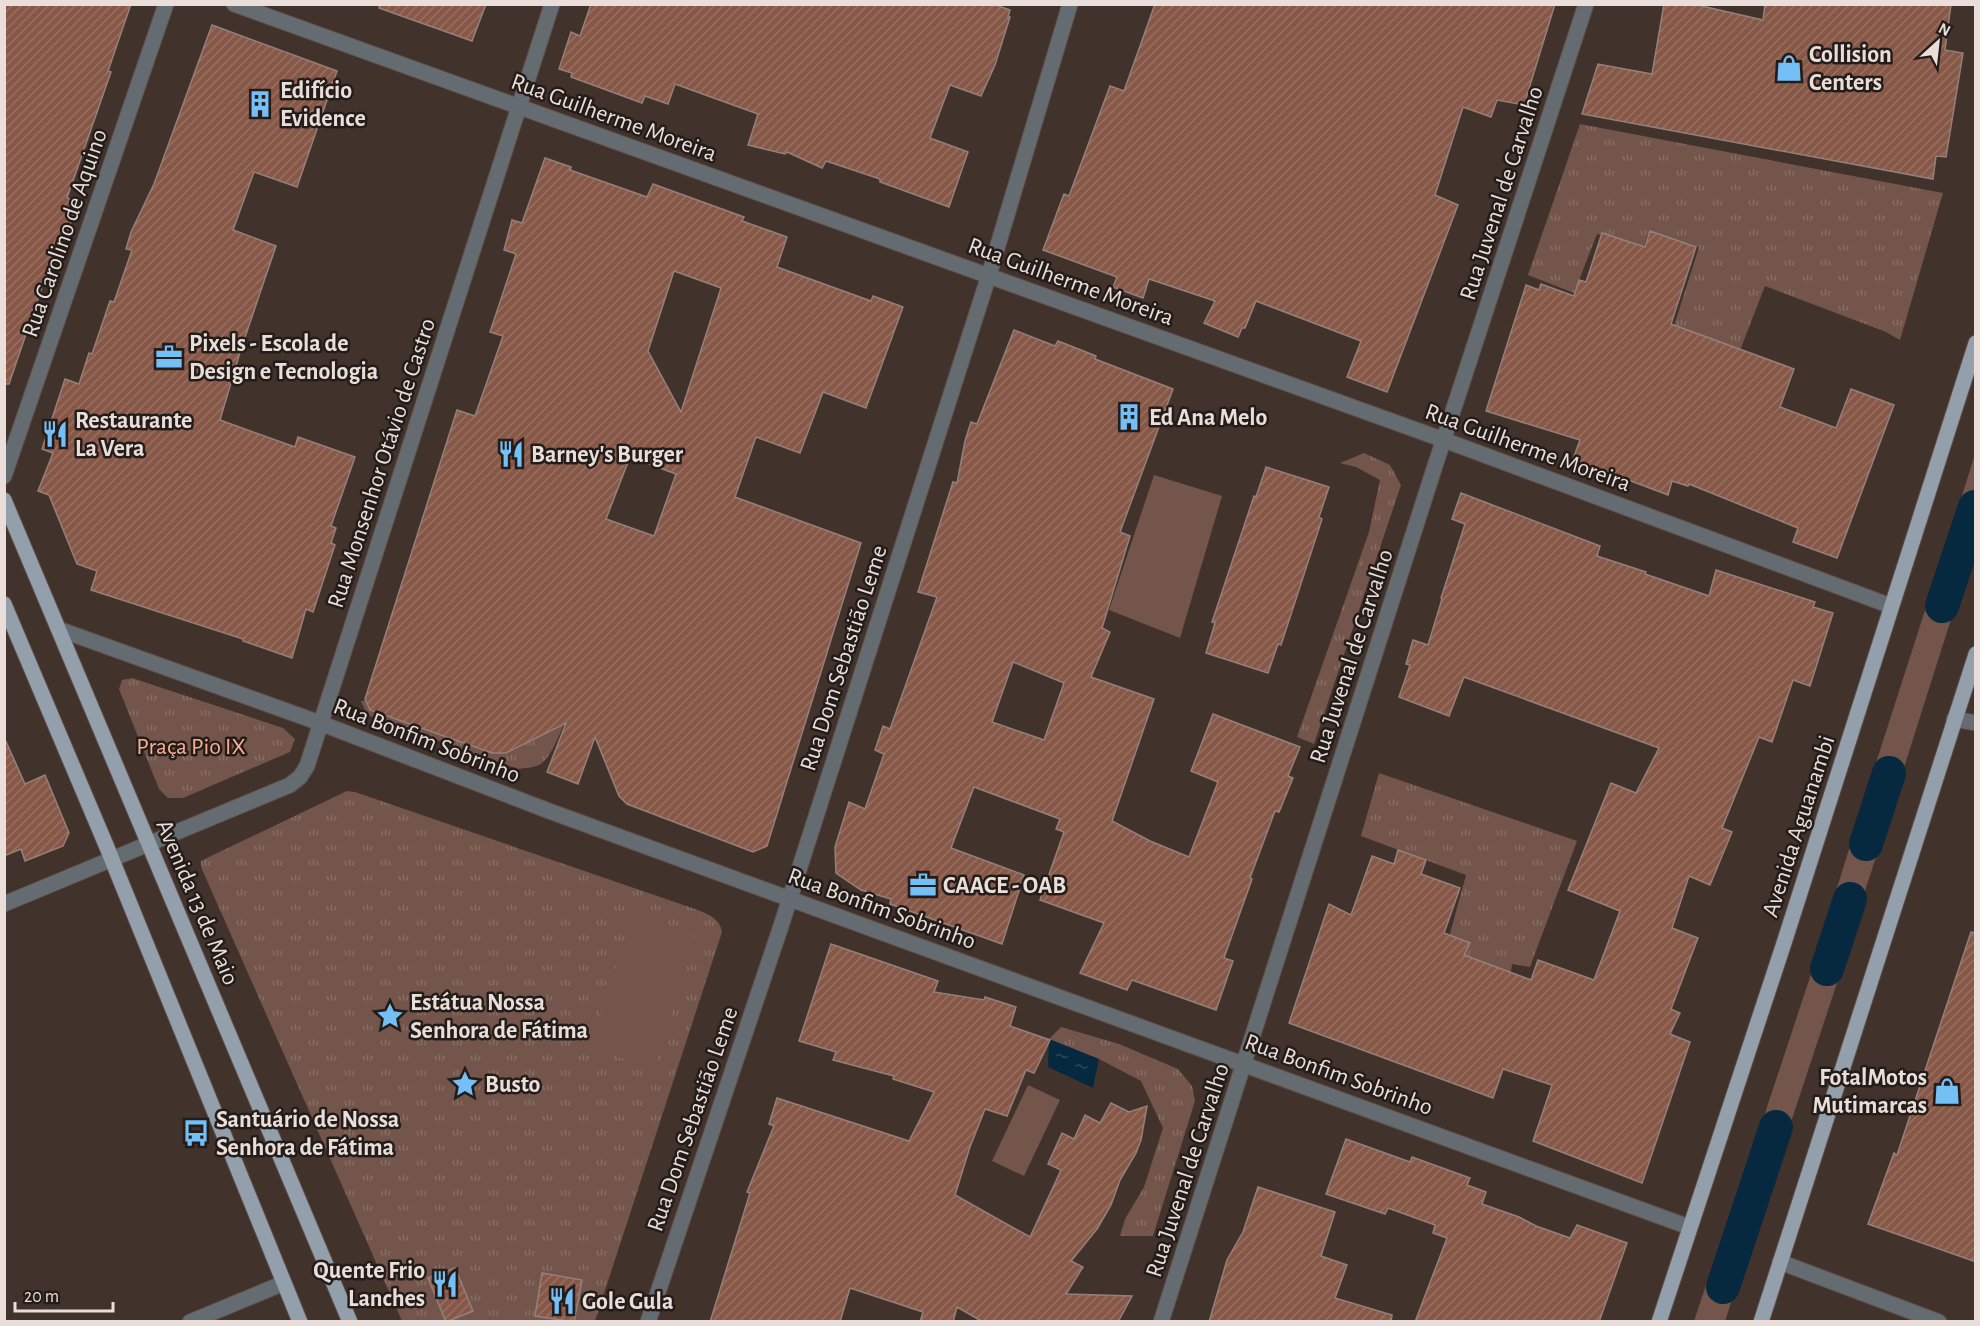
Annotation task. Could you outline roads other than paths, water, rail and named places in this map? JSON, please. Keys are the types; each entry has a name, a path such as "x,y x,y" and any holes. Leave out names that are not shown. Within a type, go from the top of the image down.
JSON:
{"main road":[{"name":"Avenida Aguanambi","path":"1659,1322 1784,943 1976,343"},
{"name":"Avenida 13 de Maio","path":"4,500 61,630 350,1322"},
{"path":"4,604 112,859 300,1322"},
{"path":"1761,1322 1976,654"}],"street":[{"name":"Rua Carolino de Aquino","path":"4,476 166,4"},
{"name":"Rua Guilherme Moreira","path":"234,4 1444,440 1891,606"},
{"name":"Rua Monsenhor Otávio de Castro","path":"4,904 290,785 300,777 307,766 552,4"},
{"name":"Rua Dom Sebastião Leme","path":"648,1322 790,898 988,275 1070,4"},
{"name":"Rua Juvenal de Carvalho","path":"1161,1322 1586,4"},
{"name":"Rua Bonfim Sobrinho","path":"61,630 320,723 549,811 1689,1227"},
{"path":"1954,719 1976,723"},
{"path":"1780,1262 1939,1322"},
{"path":"190,1322 284,1283"}],"water":[{"path":"1049,1039 1099,1059 1093,1088 1048,1067"}],"waterway":[{"path":"1942,606 1975,507"},
{"path":"1866,844 1889,773"},
{"path":"1827,969 1850,899"},
{"path":"1723,1287 1776,1127"}],"place":[{"name":"Collision Centers","path":"1789,68"},
{"name":"Edifício Evidence","path":"260,104"},
{"name":"Pixels - Escola de Design e Tecnologia","path":"169,357"},
{"name":"Ed Ana Melo","path":"1129,417"},
{"name":"Restaurante La Vera","path":"55,434"},
{"name":"Barney's Burger","path":"511,454"},
{"name":"CAACE - OAB","path":"923,885"},
{"name":"Estátua Nossa Senhora de Fátima","path":"390,1016"},
{"name":"Busto","path":"465,1084"},
{"name":"FotalMotos Mutimarcas","path":"1947,1091"},
{"name":"Santuário de Nossa Senhora de Fátima","path":"196,1133"},
{"name":"Quente Frio Lanches","path":"445,1284"},
{"name":"Gole Gula","path":"562,1301"}],"park label":[{"name":"Praça Pio IX","path":"191,746"}]}
